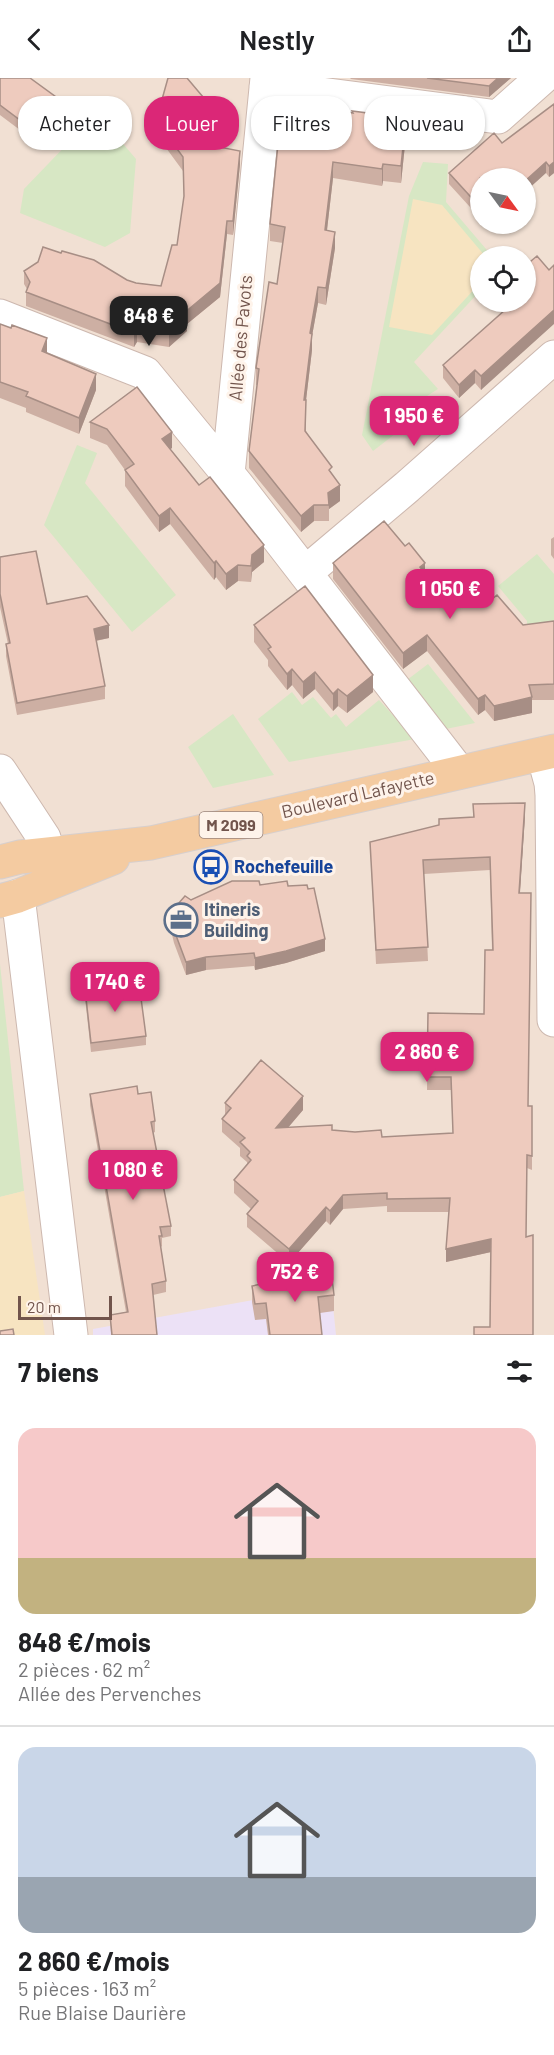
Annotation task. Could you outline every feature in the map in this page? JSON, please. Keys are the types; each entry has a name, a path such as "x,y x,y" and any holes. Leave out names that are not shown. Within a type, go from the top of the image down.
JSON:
{"main road":[{"name":"Boulevard Lafayette","path":"0,862 20,857 150,843 548,753"},
{"name":"Boulevard Lafayette","path":"9,898 150,843"}],"street":[{"path":"267,82 498,117 542,78"},
{"name":"Allée des Pavots","path":"228,474 267,82"},
{"path":"0,316 145,373 305,573 406,488 554,357"},
{"name":"Boulevard Lafayette","path":"305,573 459,772"},
{"path":"548,753 552,795 554,1020"},
{"path":"0,771 45,838 48,854"},
{"path":"9,898 71,1335"}],"shaded area":[{"path":"0,78 554,78 554,1335 0,1335"},
{"path":"331,1286 336,1335 93,1335 93,1329"}],"green space":[{"path":"61,150 128,150 136,159 130,233 105,247 20,213 24,189"},
{"path":"423,162 448,164 446,202 470,230 470,234 473,234 483,246 470,246 470,302 414,362 438,389 402,412 408,424 373,451 362,435 409,196"},
{"path":"77,445 97,453 85,483 176,595 132,632 44,525"},
{"path":"537,554 554,574 554,630 527,637 527,621 498,586"},
{"path":"428,664 475,723 441,730 403,683"},
{"path":"292,692 302,705 313,697 331,718 336,714 346,727 379,700 415,739 289,762 258,719"},
{"path":"233,714 274,775 213,788 188,747"},
{"path":"0,964 24,1191 0,1197"}],"sand":[{"path":"413,199 442,205 477,246 470,246 470,294 432,335 389,327"},
{"path":"24,1191 45,1335 0,1335 0,1197"}],"building":[{"path":"0,78 30,78 55,96 18,96 18,118 0,105"},
{"path":"168,78 187,78 202,96 163,96"},
{"path":"427,78 498,78 489,86"},
{"path":"554,104 554,162 549,166 546,162 536,171 536,168 470,168 470,196 449,173 475,150 485,150 485,141 494,133 502,143"},
{"path":"352,111 364,113 364,150 403,150 401,166 383,164 382,169 333,162 325,230 335,232 326,288 318,287 310,333 312,334 304,400 306,400 305,431 332,467 329,470 340,485 328,493 329,505 314,505 301,516 249,451 259,369 256,368 269,282 277,284 285,227 270,224 277,150 352,150"},
{"path":"178,150 240,151 233,221 227,221 220,283 184,313 187,317 169,333 137,328 134,333 26,292 30,282 24,271 38,262 43,247 94,260 136,283 161,286 172,245 177,245 184,196 183,157"},
{"path":"536,257 549,270 554,265 554,310 481,376 475,370 459,385 443,365 503,312 536,312"},
{"path":"0,324 11,328 12,325 47,338 42,351 96,374 79,418 26,396 28,392 0,382"},
{"path":"137,387 172,432 162,439 199,485 210,477 264,545 252,555 251,566 238,565 226,574 216,561 214,563 170,508 159,516 125,470 134,464 107,429 90,422"},
{"path":"384,521 405,546 409,543 425,563 420,567 452,606 478,584 491,600 497,595 523,625 554,621 554,684 529,685 532,697 494,706 485,695 478,699 427,635 403,653 333,563"},
{"path":"36,551 47,604 87,596 109,625 94,629 105,686 17,703 6,644 10,643 0,594 0,557"},
{"path":"305,586 373,675 347,696 338,689 333,694 315,672 303,682 292,669 287,674 268,649 271,647 254,625"},
{"path":"525,803 519,893 531,893 528,1106 532,1106 532,1156 527,1155 526,1237 533,1235 533,1335 474,1335 474,1327 490,1327 491,1239 446,1249 450,1198 387,1199 387,1193 343,1195 330,1211 326,1207 289,1249 247,1214 258,1201 234,1180 251,1160 247,1156 250,1152 240,1142 245,1138 222,1119 231,1108 225,1103 261,1060 303,1096 276,1128 332,1125 332,1130 355,1132 381,1130 382,1137 453,1133 451,1077 427,1077 428,1013 484,1014 485,950 493,950 490,857 423,860 428,947 376,950 370,842 439,825 439,819 474,817 473,804"},
{"path":"232,881 259,881 260,885 287,881 288,886 307,885 308,889 314,888 325,939 255,958 254,953 206,957 186,962 169,910 185,896 191,900"},
{"path":"139,983 146,1036 91,1043 85,989 112,988 111,986"},
{"path":"137,1086 138,1094 151,1092 155,1121 151,1122 171,1226 160,1227 162,1236 159,1236 166,1281 152,1284 157,1335 112,1335 110,1315 128,1312 90,1094"},
{"path":"331,1270 334,1295 318,1297 322,1335 270,1335 266,1303 255,1304 252,1286"},
{"path":"13,1329 14,1335 0,1335 0,1331"}],"place":[{"name":"Rochefeuille","path":"211,867"},
{"name":"Itineris Building","path":"181,920"}]}
